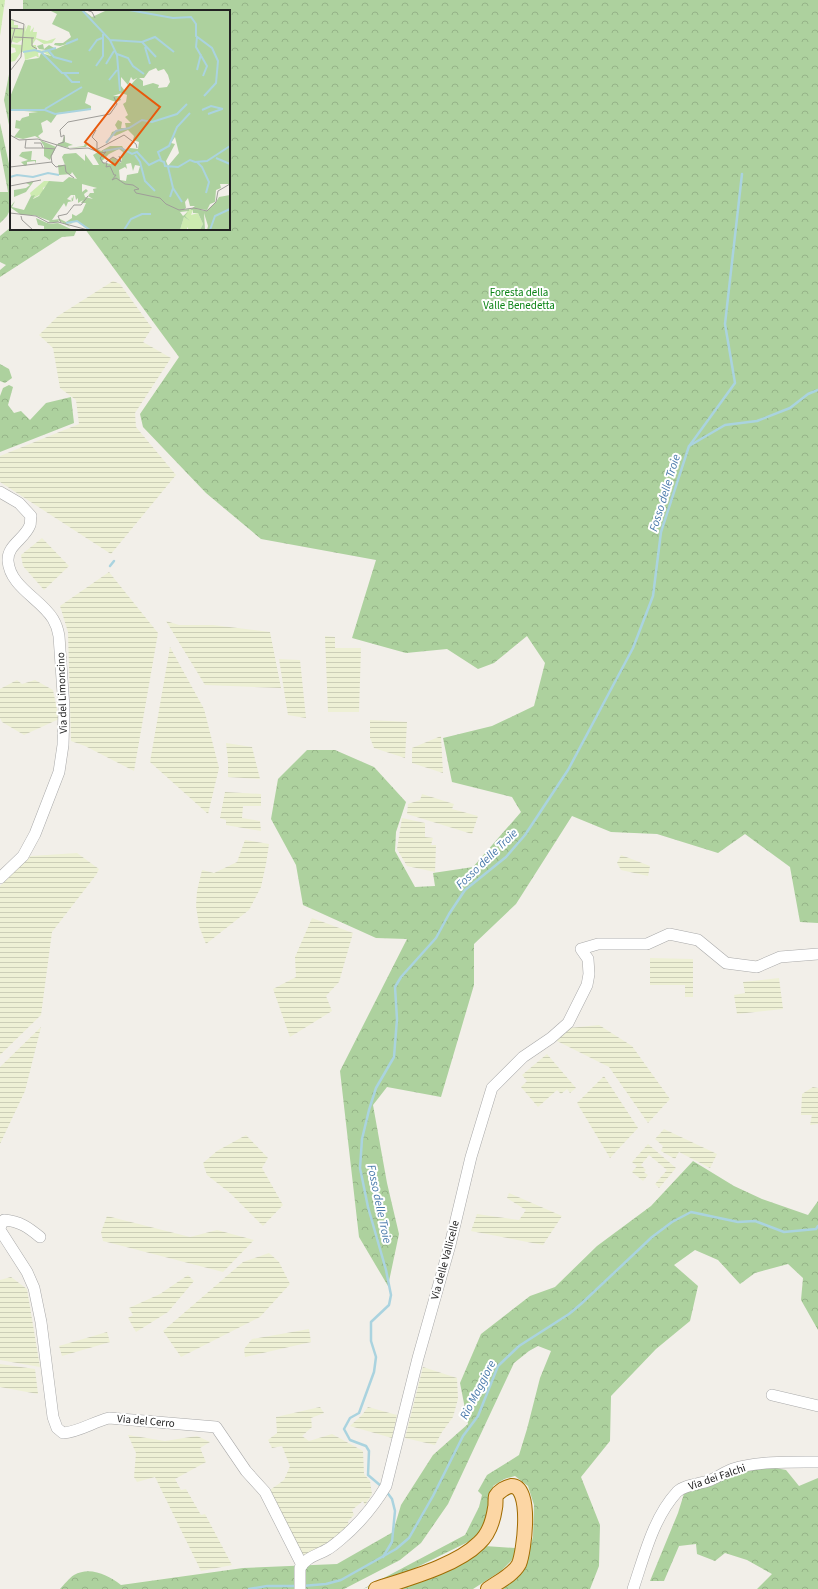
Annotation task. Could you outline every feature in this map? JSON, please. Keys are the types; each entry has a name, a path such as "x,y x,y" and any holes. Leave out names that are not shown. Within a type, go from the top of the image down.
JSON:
{"main road":[{"path":"376,1589 432,1570 466,1553 474,1547 487,1534 492,1523 496,1497 500,1491 512,1486 521,1492 524,1498 525,1507 522,1555 514,1570 488,1589"}],"street":[{"name":"Via del Limoncino","path":"0,492 19,503 31,516 30,525 12,546 8,560 11,572 18,582 53,618 57,627 60,636 64,708 63,745 59,772 35,834 22,856 0,878"},
{"name":"Via delle Vallicelle","path":"301,1569 310,1558 328,1549 349,1531 377,1500 386,1486 417,1364 450,1245 471,1157 492,1088 524,1057 568,1024 587,985 589,974 588,959 581,949 598,944 647,944 669,934 698,940 726,963 757,967 780,957 818,954"},
{"name":"Via del Cerro","path":"40,1238 27,1226 10,1221 4,1220 0,1227 0,1230 27,1272 34,1288 41,1322 52,1417 57,1428 63,1433 71,1432 109,1418 216,1427 246,1471 265,1492 301,1569"},
{"path":"772,1395 818,1406"},
{"name":"Via dei Falchi","path":"633,1589 646,1547 658,1520 680,1490 708,1481 734,1469 749,1465 787,1462 818,1462"},
{"path":"300,1589 301,1569"}],"green space":[{"path":"0,0 5,0 0,36"},
{"name":"Foresta della Valle Benedetta","path":"23,0 818,0 818,923 800,922 790,867 745,834 718,853 657,834 611,832 572,816 516,904 474,944 474,985 441,1097 387,1087 373,1105 387,1183 399,1234 388,1286 359,1237 340,1071 407,939 376,938 303,905 296,865 271,819 278,779 307,750 335,750 374,767 406,802 396,832 395,851 415,887 435,886 433,873 473,867 521,812 512,797 452,782 443,738 492,726 534,706 545,663 527,636 494,663 478,669 447,649 406,653 352,638 376,560 261,539 206,493 143,427 140,414 179,357 86,230 230,230 230,10 23,10"},
{"path":"10,69 10,130 4,100"},
{"path":"0,123 10,168 10,210 7,216 0,223 0,192 8,192 0,149"},
{"path":"10,228 10,230 77,230 74,236 62,237 0,277 0,270 6,265 0,262 0,236"},
{"path":"113,281 120,284 152,328 143,342 171,358 135,413 136,427 176,475 111,554 0,482 0,456 79,424 76,400 60,388 53,348 39,335 58,316"},
{"path":"0,364 9,369 12,378 5,383 0,381"},
{"path":"9,385 13,387 8,405 14,413 21,411 30,420 46,403 71,397 74,423 0,452 0,396 3,388"},
{"path":"42,538 69,566 44,590 23,566 21,555"},
{"path":"109,572 158,633 134,771 85,746 71,741 68,632 60,606"},
{"path":"166,621 179,625 213,625 270,632 281,688 205,685"},
{"path":"325,636 335,637 335,648 361,648 359,712 328,712"},
{"path":"170,647 204,709 219,768 208,814 150,762"},
{"path":"279,659 300,660 306,718 288,715"},
{"path":"17,680 22,684 35,680 53,690 59,719 24,735 2,722 0,718 0,689"},
{"path":"370,720 407,722 405,758 374,748 370,738"},
{"path":"441,736 443,773 412,763 412,748"},
{"path":"226,743 252,747 260,779 228,777"},
{"path":"225,792 261,794 261,806 243,806 242,818 260,821 261,831 226,825 226,820 220,818"},
{"path":"422,794 454,804 452,809 478,816 472,834 407,814 408,804 420,800"},
{"path":"402,818 425,823 425,837 433,838 431,845 436,845 435,872 407,866 397,849"},
{"path":"245,840 269,844 261,887 249,910 206,944 199,926 196,906 197,891 202,870 214,873 237,862"},
{"path":"77,853 99,869 52,932 41,1015 0,1055 0,886 31,856"},
{"path":"621,855 650,866 648,876 621,870 617,863"},
{"path":"312,918 353,933 339,982 326,996 332,1011 290,1037 273,989 296,977 295,957"},
{"path":"650,958 693,959 693,997 685,997 685,985 650,985"},
{"path":"779,978 783,1009 737,1014 734,995 745,993 743,982"},
{"path":"599,1025 632,1046 670,1099 648,1123 609,1067 555,1040 569,1028"},
{"path":"41,1027 25,1091 0,1144 0,1067"},
{"path":"547,1054 576,1088 570,1093 567,1089 561,1094 557,1090 538,1107 521,1087 527,1081 522,1075"},
{"path":"604,1076 638,1128 610,1158 577,1103"},
{"path":"813,1087 818,1088 818,1124 810,1125 812,1115 801,1115 802,1094"},
{"path":"664,1129 717,1154 710,1168 679,1152 675,1159 661,1151 663,1146 655,1139"},
{"path":"246,1135 268,1158 262,1168 283,1205 263,1226 230,1193 207,1175 203,1163 217,1151"},
{"path":"648,1144 676,1168 659,1188 655,1184 667,1170 649,1155 641,1165 646,1170 644,1172 648,1175 643,1181 632,1172 637,1166 632,1162"},
{"path":"693,1161 734,1186 762,1199 808,1215 818,1201 818,1330 801,1300 803,1278 788,1264 755,1273 740,1284 718,1260 695,1250 674,1265 698,1286 690,1321 656,1349 611,1396 610,1441 581,1477 600,1525 599,1566 590,1589 496,1589 526,1561 533,1537 534,1505 528,1486 515,1476 504,1479 493,1486 490,1509 483,1528 470,1541 407,1572 363,1589 465,1535 479,1507 482,1495 478,1491 487,1475 519,1455 540,1378 551,1351 538,1346 514,1363 448,1504 421,1543 400,1560 344,1589 60,1589 74,1575 86,1571 105,1575 121,1585 243,1568 337,1564 393,1532 401,1505 433,1455 468,1424 460,1383 481,1334 530,1296 555,1287 597,1246 651,1206"},
{"path":"509,1193 562,1216 543,1245 471,1231 477,1214 519,1220 526,1210 507,1198"},
{"path":"107,1216 190,1237 217,1230 254,1240 223,1272 103,1241 101,1232"},
{"path":"269,1253 279,1262 290,1284 260,1317 181,1357 163,1331 243,1262"},
{"path":"188,1275 194,1281 168,1312 136,1332 128,1318 133,1315 129,1308 160,1294"},
{"path":"11,1277 27,1289 40,1367 0,1360 0,1280"},
{"path":"309,1329 311,1342 245,1357 244,1349 252,1339"},
{"path":"107,1332 110,1342 62,1356 59,1346"},
{"path":"0,1364 35,1369 38,1394 0,1387"},
{"path":"423,1367 457,1378 458,1399 453,1417 435,1445 405,1438"},
{"path":"320,1407 324,1413 311,1418 312,1427 302,1436 309,1441 332,1434 363,1451 364,1474 370,1481 372,1494 365,1505 363,1501 352,1510 354,1515 348,1521 349,1527 325,1546 301,1556 270,1490 284,1480 290,1466 282,1446 272,1448 268,1440 277,1433 276,1417"},
{"path":"368,1407 397,1415 392,1438 350,1426"},
{"path":"128,1435 165,1441 197,1436 210,1442 200,1448 206,1462 175,1479 181,1490 186,1489 201,1515 205,1514 232,1565 201,1571 155,1477 137,1482 134,1477 136,1453"},
{"path":"756,1464 786,1470 799,1486 818,1478 818,1589 757,1589 772,1574 747,1560 725,1553 715,1561 697,1554 696,1544 679,1546 664,1581 650,1581 678,1513 687,1484"},
{"path":"485,1546 515,1548 519,1553 501,1571 473,1589 388,1589"}],"waterway":[{"path":"690,445 735,383 725,324 742,174"},
{"name":"Fosso delle Troie","path":"381,1486 368,1475 369,1451 366,1446 350,1440 344,1429 350,1418 359,1413 374,1372 376,1357 371,1341 371,1322 389,1305 391,1295 386,1270 368,1207 360,1168 362,1139 369,1110 376,1088 394,1057 397,1019 395,987 401,977 436,938 449,914 465,890 506,857 525,835 568,770 633,648 653,596 661,532 689,446 725,425 757,421 790,408 808,394 818,390"},
{"path":"110,566 114,561"},
{"name":"Rio Maggiore","path":"302,1586 326,1584 341,1580 396,1549 409,1538 433,1496 463,1436 478,1416 498,1366 519,1346 569,1314 652,1237 672,1222 691,1212 738,1222 755,1221 784,1232 816,1229 818,1226"},
{"name":"Fosso delle Troie","path":"383,1557 392,1542 395,1511 392,1499 386,1491"},
{"name":"Rio Maggiore","path":"249,1589 267,1586 297,1586"}]}
